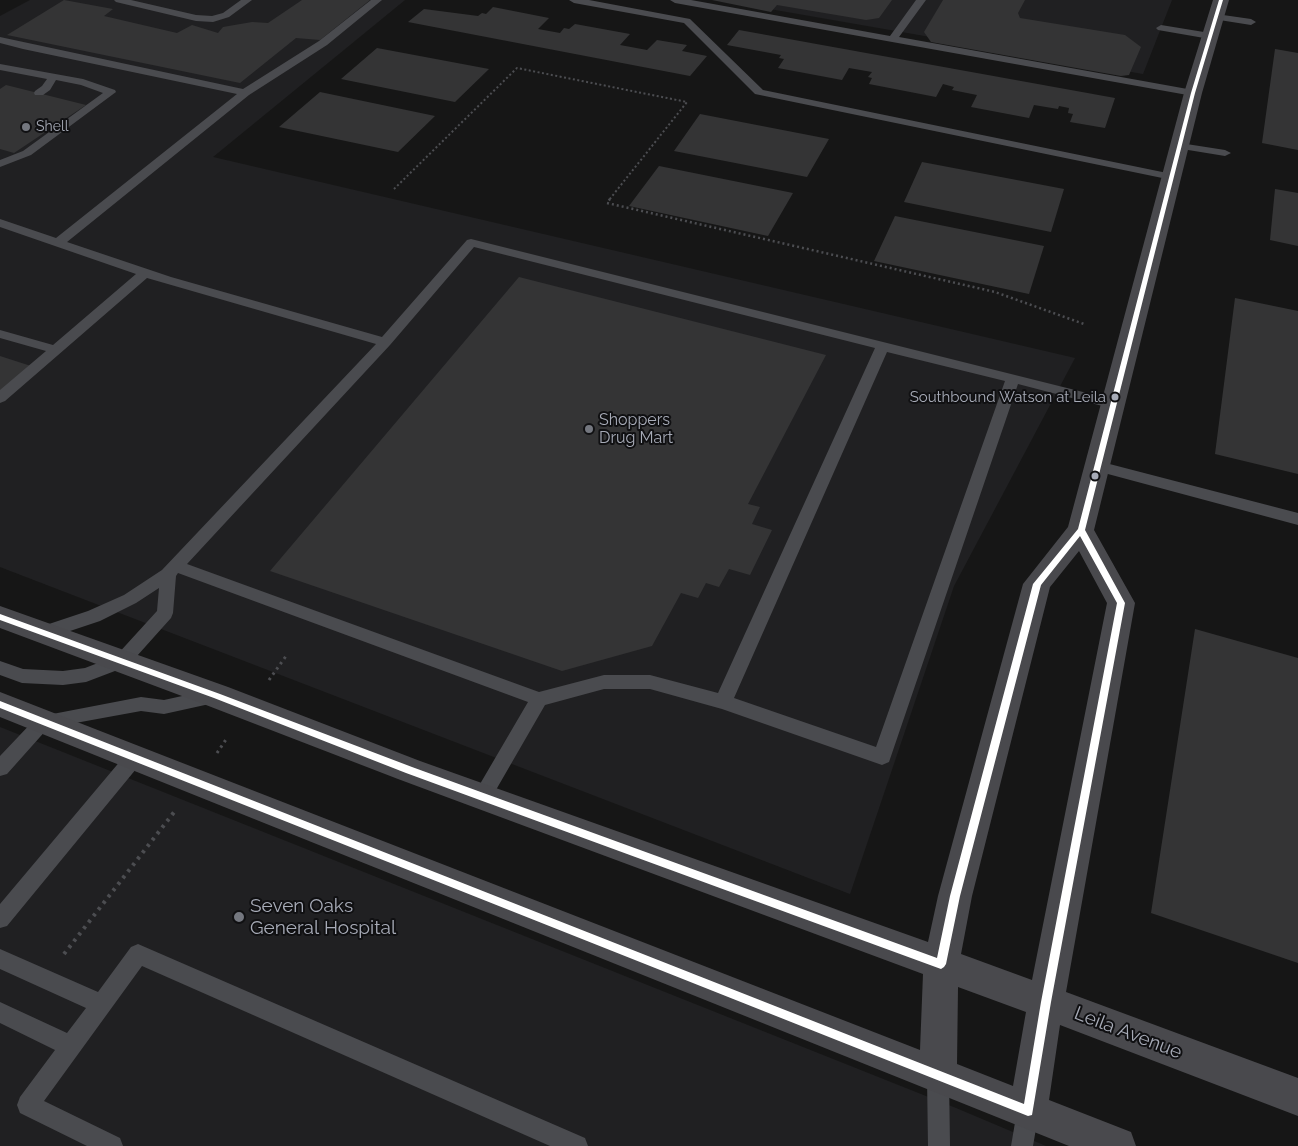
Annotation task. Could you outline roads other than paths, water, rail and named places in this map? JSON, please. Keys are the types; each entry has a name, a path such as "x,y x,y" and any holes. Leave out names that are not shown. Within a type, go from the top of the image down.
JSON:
{"street":[{"path":"938,1076 941,964 955,896 1037,584 1081,530 1193,93 1215,18"},
{"path":"1025,1129 1046,1002 1120,603 1081,530"},
{"name":"Leila Avenue","path":"0,616 482,796 1046,1002 1298,1097"},
{"path":"0,704 938,1076 1025,1129 1117,1146"}],"lane":[{"path":"119,0 196,18 213,19 226,15 246,0"},
{"path":"58,243 245,93 323,42 378,0"},
{"path":"574,0 687,20 759,92 1172,177"},
{"path":"675,0 1193,93"},
{"path":"893,39 921,0"},
{"path":"1161,28 1215,18 1251,22"},
{"path":"0,40 245,93"},
{"path":"0,67 84,82 111,92 27,153 0,164"},
{"path":"39,93 46,88 54,77"},
{"path":"1180,146 1225,153"},
{"path":"0,223 145,273 385,342"},
{"path":"43,633 101,612 130,599 172,570 385,342 471,243 1114,404"},
{"path":"0,398 145,273"},
{"path":"0,334 56,350"},
{"path":"723,702 883,346"},
{"path":"172,570 539,699 604,682 650,682 723,702 882,757 1013,378"},
{"path":"1098,466 1298,518"},
{"path":"0,668 22,676 63,678 86,675 122,661 165,613 172,570"},
{"path":"0,768 43,722 141,704 164,707 217,696"},
{"path":"482,796 539,699"},
{"path":"0,919 134,758"},
{"path":"112,1146 28,1106 138,954 577,1146"},
{"path":"0,959 102,1004"},
{"path":"0,1012 72,1046"},
{"path":"938,1076 939,1146"}],"place":[{"name":"Shell","path":"26,127"},
{"name":"Southbound Watson at Leila","path":"1115,397"},
{"name":"Shoppers Drug Mart","path":"589,429"},
{"name":"Seven Oaks General Hospital","path":"239,917"}]}
